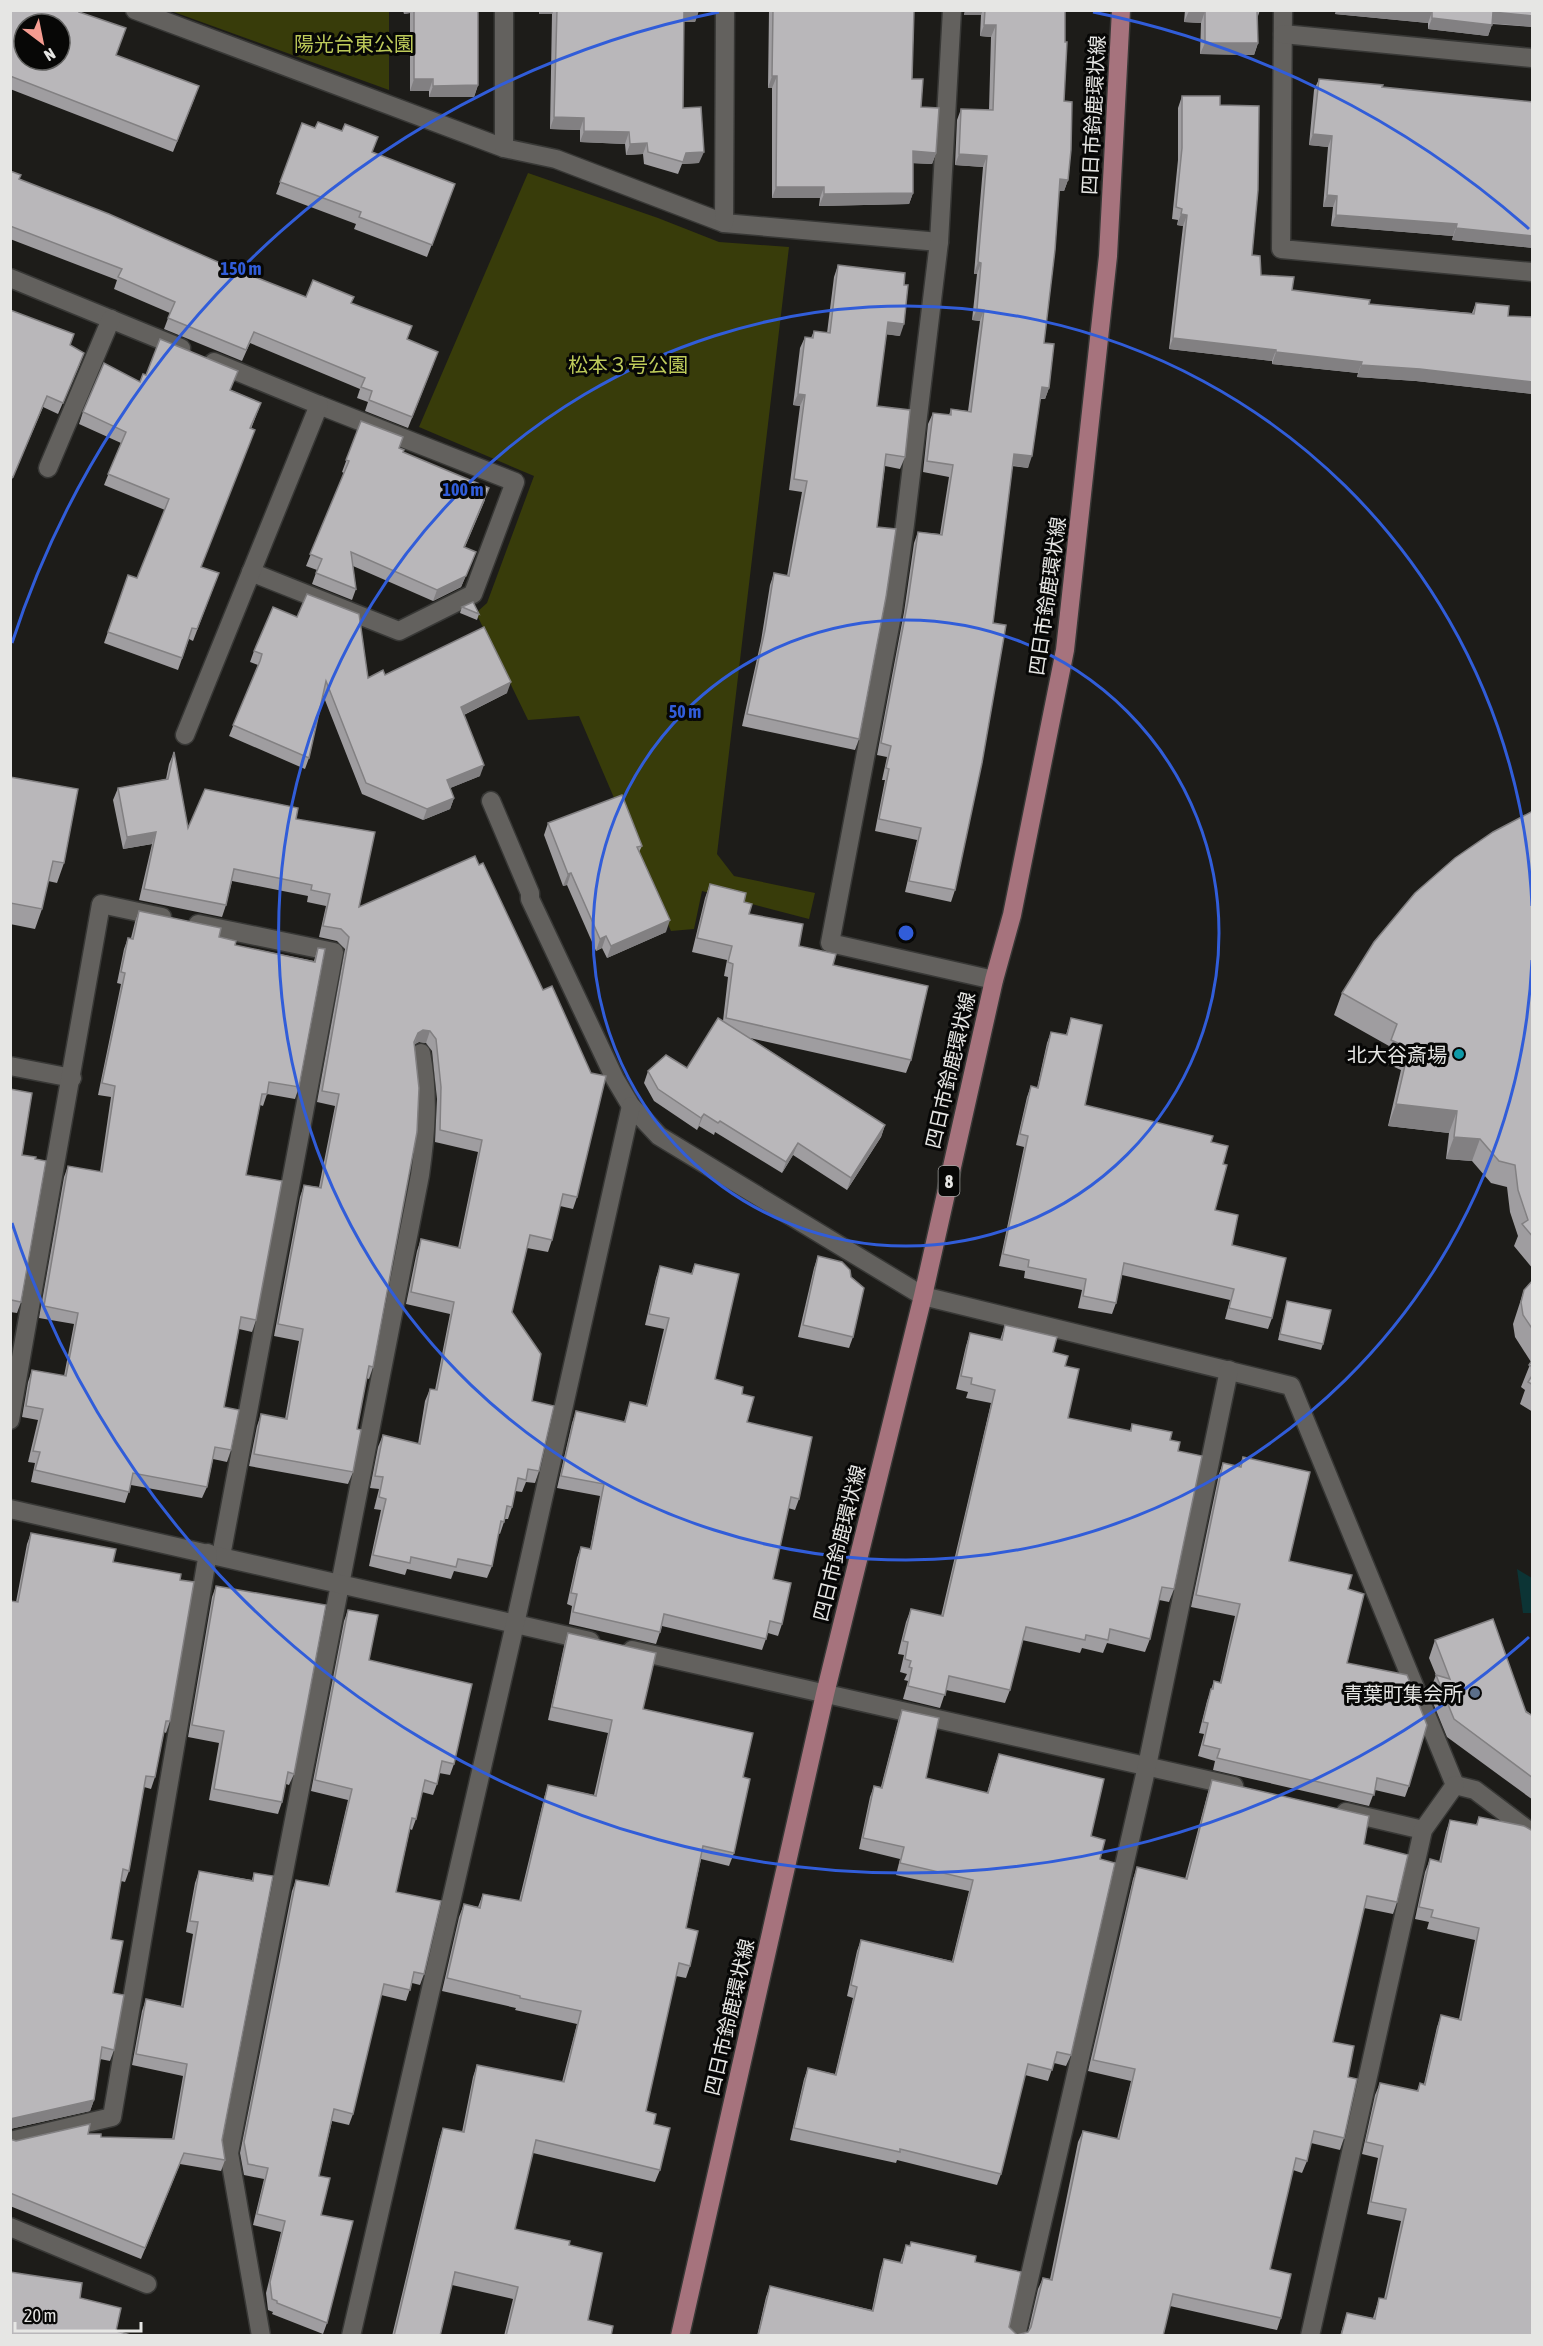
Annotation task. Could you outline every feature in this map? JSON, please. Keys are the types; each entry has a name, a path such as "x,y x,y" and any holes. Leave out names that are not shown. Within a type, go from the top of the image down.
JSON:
{"main road":[{"name":"四日市鈴鹿環状線","path":"680,2336 825,1694 923,1296 994,980 1012,915 1065,650 1108,256 1121,10"}],"street":[{"path":"135,10 504,148 556,159 724,223 939,242"},
{"path":"504,10 504,148"},
{"path":"724,223 725,10"},
{"path":"952,10 939,242 893,610 830,943 994,980"},
{"path":"1283,10 1281,249 1533,272"},
{"path":"1283,34 1533,58"},
{"path":"10,278 319,405 515,482 473,594 399,631 251,572"},
{"path":"48,468 111,320"},
{"path":"185,735 319,405"},
{"path":"491,801 530,893 530,899 615,1079 631,1106 659,1136 923,1296 1291,1386 1455,1785"},
{"path":"10,1420 101,904 334,952 214,1555 112,2117 10,2141"},
{"path":"261,2336 229,2153 420,1175 427,1121 426,1082 421,1053"},
{"path":"10,1066 72,1078"},
{"path":"351,2336 515,1624 631,1106"},
{"path":"1016,2336 1147,1766 1229,1370"},
{"path":"10,1509 1250,1790"},
{"path":"1310,2336 1423,1830 1455,1785"},
{"path":"1455,1785 1475,1790 1533,1833"},
{"path":"1331,1809 1423,1830"},
{"path":"10,2227 147,2284"}],"green space":[{"name":"陽光台東公園","path":"171,11 389,11 389,90"},
{"name":"松本３号公園","path":"528,173 658,218 719,242 789,247 717,854 734,876 815,893 809,919 702,891 694,929 671,931 579,716 528,720 476,613 487,603 534,476 419,427"}],"water":[{"path":"1517,1569 1532,1578 1532,1613 1523,1613"}],"building":[{"path":"10,10 80,10 79,12 126,28 116,55 199,86 177,141 10,76"},
{"path":"414,10 478,10 478,85 433,86 433,79 414,79"},
{"path":"557,10 684,10 683,108 701,107 704,152 686,153 683,162 648,152 647,143 630,144 629,132 584,131 584,118 554,117"},
{"path":"773,10 914,10 912,79 923,79 921,107 939,108 936,153 913,151 913,193 824,194 824,187 776,187 777,76 772,76"},
{"path":"985,10 1065,10 1065,42 1067,42 1064,101 1072,102 1071,150 1068,180 1060,179 1055,250 1044,343 1054,344 1049,388 1042,387 1032,456 1014,454 993,623 1006,625 982,763 955,890 909,881 921,828 879,819 891,746 881,743 908,601 918,532 942,535 953,465 927,461 933,413 951,415 951,409 971,412 984,310 977,309 981,263 978,262 987,156 959,154 961,109 993,110 996,25 984,25"},
{"path":"1189,10 1257,10 1258,43 1205,43 1205,11"},
{"path":"1418,10 1533,10 1533,16 1493,12 1492,25 1432,18 1432,12"},
{"path":"1319,79 1533,102 1533,236 1456,228 1457,224 1336,215 1337,196 1327,195 1332,136 1313,134"},
{"path":"1182,96 1220,96 1220,105 1259,106 1258,190 1252,255 1260,256 1261,275 1294,277 1292,290 1370,300 1369,304 1474,314 1476,303 1509,306 1508,316 1533,317 1533,382 1420,369 1361,365 1362,362 1173,338 1187,215 1181,214 1182,209 1176,207 1182,148"},
{"path":"318,122 342,131 345,124 378,137 372,152 455,184 432,245 359,217 361,212 280,182 302,123 315,128"},
{"path":"10,171 21,175 19,179 109,214 227,266 306,297 313,280 354,297 351,303 412,326 407,339 438,352 412,417 369,400 372,391 361,387 365,378 254,332 246,350 168,318 175,302 118,277 122,269 10,226"},
{"path":"838,265 905,273 904,285 908,285 904,324 888,322 877,406 910,410 905,457 886,454 877,527 896,529 886,597 859,739 747,714 765,630 774,573 789,576 807,481 794,479 805,395 798,394 805,337 813,338 814,331 830,333"},
{"path":"10,310 74,334 70,345 84,353 63,403 47,396 13,477 10,476"},
{"path":"160,339 238,371 230,390 261,403 250,428 255,430 201,567 219,573 197,629 192,628 182,658 108,632 128,575 137,578 169,499 108,474 126,432 83,412 104,363 140,382 143,374 146,375"},
{"path":"361,421 403,437 399,448 404,450 403,452 489,488 464,547 476,552 466,576 437,590 351,552 356,589 316,573 322,559 310,554 349,461 346,460"},
{"path":"307,594 359,614 368,678 383,670 385,675 484,627 511,682 461,707 484,765 447,780 454,798 427,809 366,783 326,681 309,758 233,725 260,661 262,654 254,651 273,607 297,617"},
{"path":"473,602 479,614 462,607"},
{"path":"174,752 188,828 205,789 298,808 296,819 375,832 359,907 475,856 479,865 483,863 543,990 552,986 591,1073 606,1076 577,1197 563,1194 552,1240 530,1235 512,1312 541,1354 532,1401 554,1406 539,1471 528,1469 526,1480 518,1478 512,1507 507,1506 504,1522 501,1521 492,1566 458,1559 456,1567 411,1557 410,1563 373,1555 386,1499 379,1497 383,1477 375,1476 383,1435 420,1444 430,1389 437,1390 454,1302 411,1292 421,1239 460,1248 482,1140 440,1130 441,1087 436,1039 430,1031 423,1030 418,1033 414,1042 419,1088 417,1132 373,1367 369,1366 357,1429 361,1430 353,1472 254,1454 261,1414 287,1419 303,1329 278,1324 304,1185 321,1188 339,1094 322,1091 349,937 341,929 323,926 330,894 311,890 312,885 234,869 226,905 144,889 156,832 127,837 118,788 168,779"},
{"path":"10,777 78,789 64,863 53,861 42,909 10,903"},
{"path":"622,795 642,846 637,847 670,920 611,946 606,936 600,939 571,873 568,874 548,823"},
{"name":"北大谷斎場","path":"1533,811 1533,1237 1522,1224 1528,1220 1518,1190 1515,1165 1499,1161 1480,1139 1454,1137 1457,1111 1396,1104 1409,1048 1391,1040 1397,1024 1342,993 1374,942 1415,893 1455,858 1493,832"},
{"path":"710,884 746,893 744,902 752,904 749,914 803,924 799,946 836,954 833,965 928,986 911,1060 726,1018 733,964 728,962 732,946 697,938"},
{"path":"139,911 221,928 219,937 236,941 235,945 315,962 318,948 325,949 299,1087 269,1082 267,1094 262,1094 246,1175 282,1181 256,1320 241,1317 224,1407 239,1410 231,1450 215,1447 207,1487 133,1473 129,1492 35,1470 40,1452 33,1451 43,1409 26,1406 32,1370 66,1376 78,1313 44,1306 68,1166 102,1172 115,1086 102,1083 125,973 121,972 128,938 133,939"},
{"path":"718,1018 885,1125 851,1178 798,1143 786,1162 720,1121 718,1123 704,1114 701,1118 658,1089 648,1071 666,1055 687,1068"},
{"path":"1071,1018 1102,1025 1085,1105 1213,1136 1211,1142 1228,1146 1223,1164 1227,1165 1215,1210 1238,1215 1232,1245 1286,1258 1272,1318 1229,1308 1234,1289 1124,1263 1116,1303 1083,1296 1086,1279 1028,1267 1029,1260 1003,1254 1028,1136 1020,1134 1031,1086 1038,1088 1051,1032 1067,1035"},
{"path":"10,1089 32,1093 22,1155 46,1161 21,1302 11,1300 10,1305"},
{"path":"818,1256 842,1262 850,1270 851,1277 864,1288 853,1337 803,1325"},
{"path":"695,1264 739,1274 715,1379 743,1387 742,1394 754,1397 747,1422 812,1437 799,1499 791,1497 773,1579 791,1583 782,1624 770,1621 766,1639 664,1614 660,1632 573,1612 577,1594 571,1593 581,1547 591,1549 604,1484 561,1476 576,1411 625,1422 630,1402 647,1406 669,1318 649,1314 660,1266 692,1274"},
{"path":"1533,1280 1533,1330 1523,1315 1521,1302 1524,1290"},
{"path":"1287,1301 1331,1310 1323,1344 1280,1334"},
{"path":"1005,1325 1057,1337 1053,1352 1068,1356 1065,1366 1079,1369 1068,1418 1131,1431 1132,1424 1172,1432 1170,1440 1180,1442 1178,1451 1202,1456 1174,1589 1162,1587 1150,1639 1110,1629 1108,1640 1086,1635 1085,1640 1026,1627 1010,1690 949,1676 945,1695 908,1686 912,1668 909,1667 911,1661 905,1659 908,1642 903,1641 911,1609 943,1616 995,1390 971,1384 972,1378 961,1376 970,1333 1002,1340"},
{"path":"1533,1374 1533,1385 1528,1382"},
{"path":"1243,1457 1310,1472 1289,1561 1352,1575 1348,1589 1364,1594 1347,1663 1407,1675 1427,1725 1409,1786 1377,1778 1374,1795 1217,1758 1220,1749 1203,1745 1208,1723 1203,1722 1211,1689 1213,1689 1214,1681 1221,1683 1240,1604 1196,1595 1223,1463 1241,1467"},
{"path":"31,1533 116,1549 113,1562 181,1574 180,1580 194,1582 170,1721 166,1721 155,1777 146,1776 129,1871 123,1869 111,1939 123,1941 113,1993 124,1995 114,2050 102,2047 94,2100 10,2119 10,1601 18,1602"},
{"path":"216,1586 326,1605 294,1774 288,1772 282,1802 214,1789 224,1731 192,1725"},
{"path":"348,1610 378,1615 369,1660 472,1684 454,1764 442,1761 437,1784 425,1780 416,1819 412,1818 396,1892 441,1901 424,1974 414,1972 410,1990 384,1984 353,2114 334,2109 319,2176 330,2178 321,2215 353,2221 327,2323 272,2299 270,2282 285,2221 257,2214 268,2168 248,2164 244,2142 296,1880 329,1886 352,1789 315,1780"},
{"name":"青葉町集会所","path":"1493,1619 1526,1712 1533,1716 1533,1778 1454,1719 1436,1675 1450,1679 1435,1640"},
{"path":"568,1633 656,1653 643,1709 753,1733 743,1777 750,1779 734,1853 703,1846 686,1928 698,1931 690,1966 679,1963 646,2111 656,2114 654,2124 670,2128 660,2170 536,2140 515,2229 570,2241 569,2245 602,2253 588,2320 613,2326 611,2336 506,2336 518,2287 455,2272 440,2336 394,2336 443,2128 464,2132 477,2065 564,2082 581,2011 520,1998 520,1996 447,1978 464,1904 480,1908 483,1894 521,1901 548,1785 596,1796 612,1720 552,1707"},
{"path":"902,1710 939,1718 926,1778 988,1793 999,1754 1104,1779 1091,1836 1105,1840 1100,1859 1115,1863 1071,2055 1057,2052 1052,2070 1028,2064 1001,2174 900,2149 900,2152 794,2128 808,2068 836,2075 857,1987 851,1985 861,1940 953,1962 973,1880 900,1863 904,1847 863,1838 874,1786 882,1788"},
{"path":"1212,1780 1369,1816 1364,1844 1408,1855 1397,1902 1367,1896 1333,2042 1354,2046 1348,2077 1357,2079 1344,2138 1314,2131 1307,2161 1296,2158 1270,2269 1291,2274 1281,2318 1173,2294 1163,2336 758,2336 770,2286 873,2311 884,2259 902,2263 906,2245 910,2246 911,2242 976,2256 975,2262 1021,2272 1009,2327 1017,2335 1028,2332 1043,2278 1052,2280 1083,2131 1119,2139 1135,2069 1093,2060 1137,1867 1187,1879"},
{"path":"1479,1817 1524,1826 1533,1831 1533,2336 1341,2336 1347,2313 1375,2319 1379,2298 1386,2299 1406,2209 1371,2202 1383,2146 1366,2142 1380,2083 1418,2091 1420,2083 1425,2085 1441,2015 1461,2020 1479,1928 1431,1917 1433,1910 1419,1907 1430,1859 1441,1862 1450,1820 1477,1825"},
{"path":"199,1871 253,1881 254,1873 273,1876 222,2140 225,2160 184,2153 145,2248 10,2193 10,2139 16,2141 90,2124 88,2134 101,2134 101,2137 174,2139 187,2064 136,2054 146,1999 183,2007 198,1922 190,1921"},
{"path":"10,2272 82,2283 80,2298 121,2308 116,2331 134,2336 10,2336"}],"place":[{"name":"北大谷斎場","path":"1459,1054"},
{"name":"青葉町集会所","path":"1475,1693"}]}
